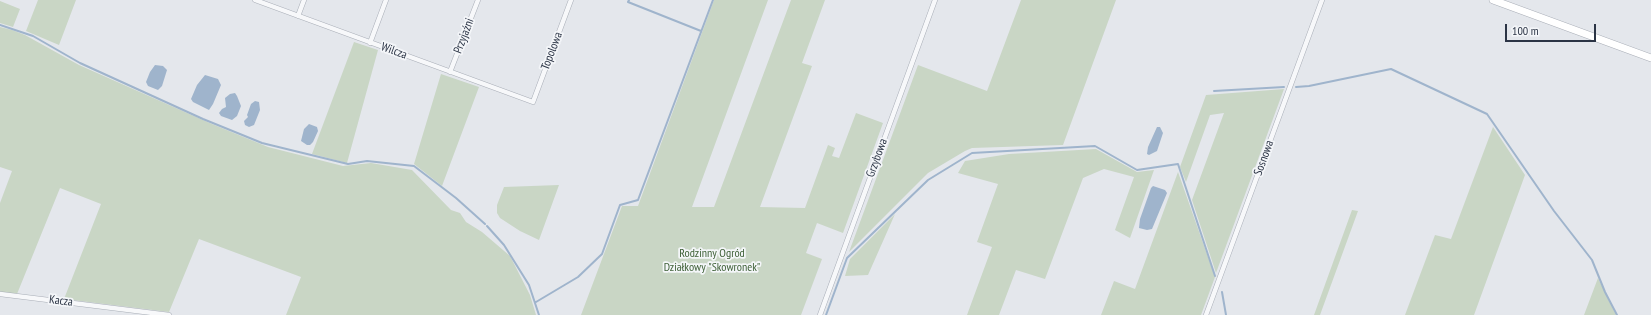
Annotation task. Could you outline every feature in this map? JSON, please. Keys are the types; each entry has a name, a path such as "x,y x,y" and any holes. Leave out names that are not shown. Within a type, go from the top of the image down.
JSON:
{"street":[{"name":"Wilcza","path":"255,0 533,102"},
{"path":"298,16 304,0"},
{"path":"370,43 386,0"},
{"name":"Przyjaźni","path":"450,72 478,0"},
{"name":"Topolowa","path":"533,102 571,0"},
{"name":"Grzybowa","path":"820,315 935,0"},
{"name":"Sosnowa","path":"1206,315 1322,0"},
{"path":"1493,0 1651,58"},
{"name":"Kacza","path":"0,294 169,315"}],"green space":[{"path":"38,0 76,0 59,45 26,31"},
{"name":"Rodzinny Ogród Działkowy \"Skowronek\"","path":"714,0 768,0 692,207 714,207 791,0 825,0 802,63 812,66 760,207 805,208 828,145 835,148 832,156 839,158 856,113 883,123 843,233 817,223 806,253 822,259 801,315 581,315 622,206 638,206"},
{"path":"1021,0 1116,0 1063,145 972,148 965,151 928,173 849,252 918,65 987,91"},
{"path":"0,1 20,9 13,27 0,23"},
{"path":"0,27 25,35 79,65 268,147 343,166 371,163 412,170 451,210 460,213 466,222 482,232 510,256 530,295 536,315 286,315 301,277 199,239 169,312 64,299 101,204 60,188 17,294 0,293 0,203 12,171 0,167"},
{"path":"354,42 378,50 347,163 312,154"},
{"path":"441,74 479,87 442,186 414,164"},
{"path":"1284,89 1216,273 1192,200 1224,113 1210,115 1186,182 1180,167 1206,95"},
{"path":"1493,127 1525,175 1474,315 1405,315 1435,235 1451,239"},
{"path":"1096,149 1137,172 1154,170 1130,238 1115,230 1134,177 1104,169 1083,178 1045,279 1016,270 999,315 967,315 992,247 977,242 998,184 958,173 965,161 1009,154"},
{"path":"1178,172 1215,277 1201,315 1101,315 1114,281 1135,289"},
{"path":"559,185 539,240 520,231 500,218 497,213 497,205 504,187"},
{"path":"1352,210 1358,211 1320,315 1314,315"},
{"path":"895,214 868,275 845,276 850,259"},
{"path":"1598,278 1616,315 1584,315"}],"water":[{"path":"155,65 163,66 167,70 162,86 158,90 148,86 146,82"},
{"path":"205,75 218,79 221,85 209,110 193,102 191,99 197,85"},
{"path":"235,93 241,106 237,116 232,120 221,116 219,113 226,107 225,98 230,94"},
{"path":"255,101 259,102 260,110 254,125 249,127 245,125 244,121 248,117 247,115 251,104"},
{"path":"309,124 317,127 318,131 313,142 310,145 307,145 301,141 304,129"},
{"path":"1157,127 1160,127 1163,133 1157,151 1149,155 1147,154 1148,147"},
{"path":"1153,186 1165,190 1167,193 1152,229 1147,230 1139,228 1140,219"}],"waterway":[{"path":"629,0 628,2 701,31"},
{"path":"536,302 578,277 602,254 620,205 638,200 713,0"},
{"path":"0,25 33,36 80,63 203,119 262,143 348,164 367,161 414,166 456,198 485,224"},
{"path":"1296,87 1309,86 1391,69 1487,114 1554,211 1592,260 1605,292 1617,315"},
{"path":"1214,91 1284,87"},
{"path":"826,315 847,258 928,180 972,153 1095,146 1137,170 1178,164 1215,276"},
{"path":"487,226 504,245 529,285 539,315"},
{"path":"1222,292 1226,315"}]}
